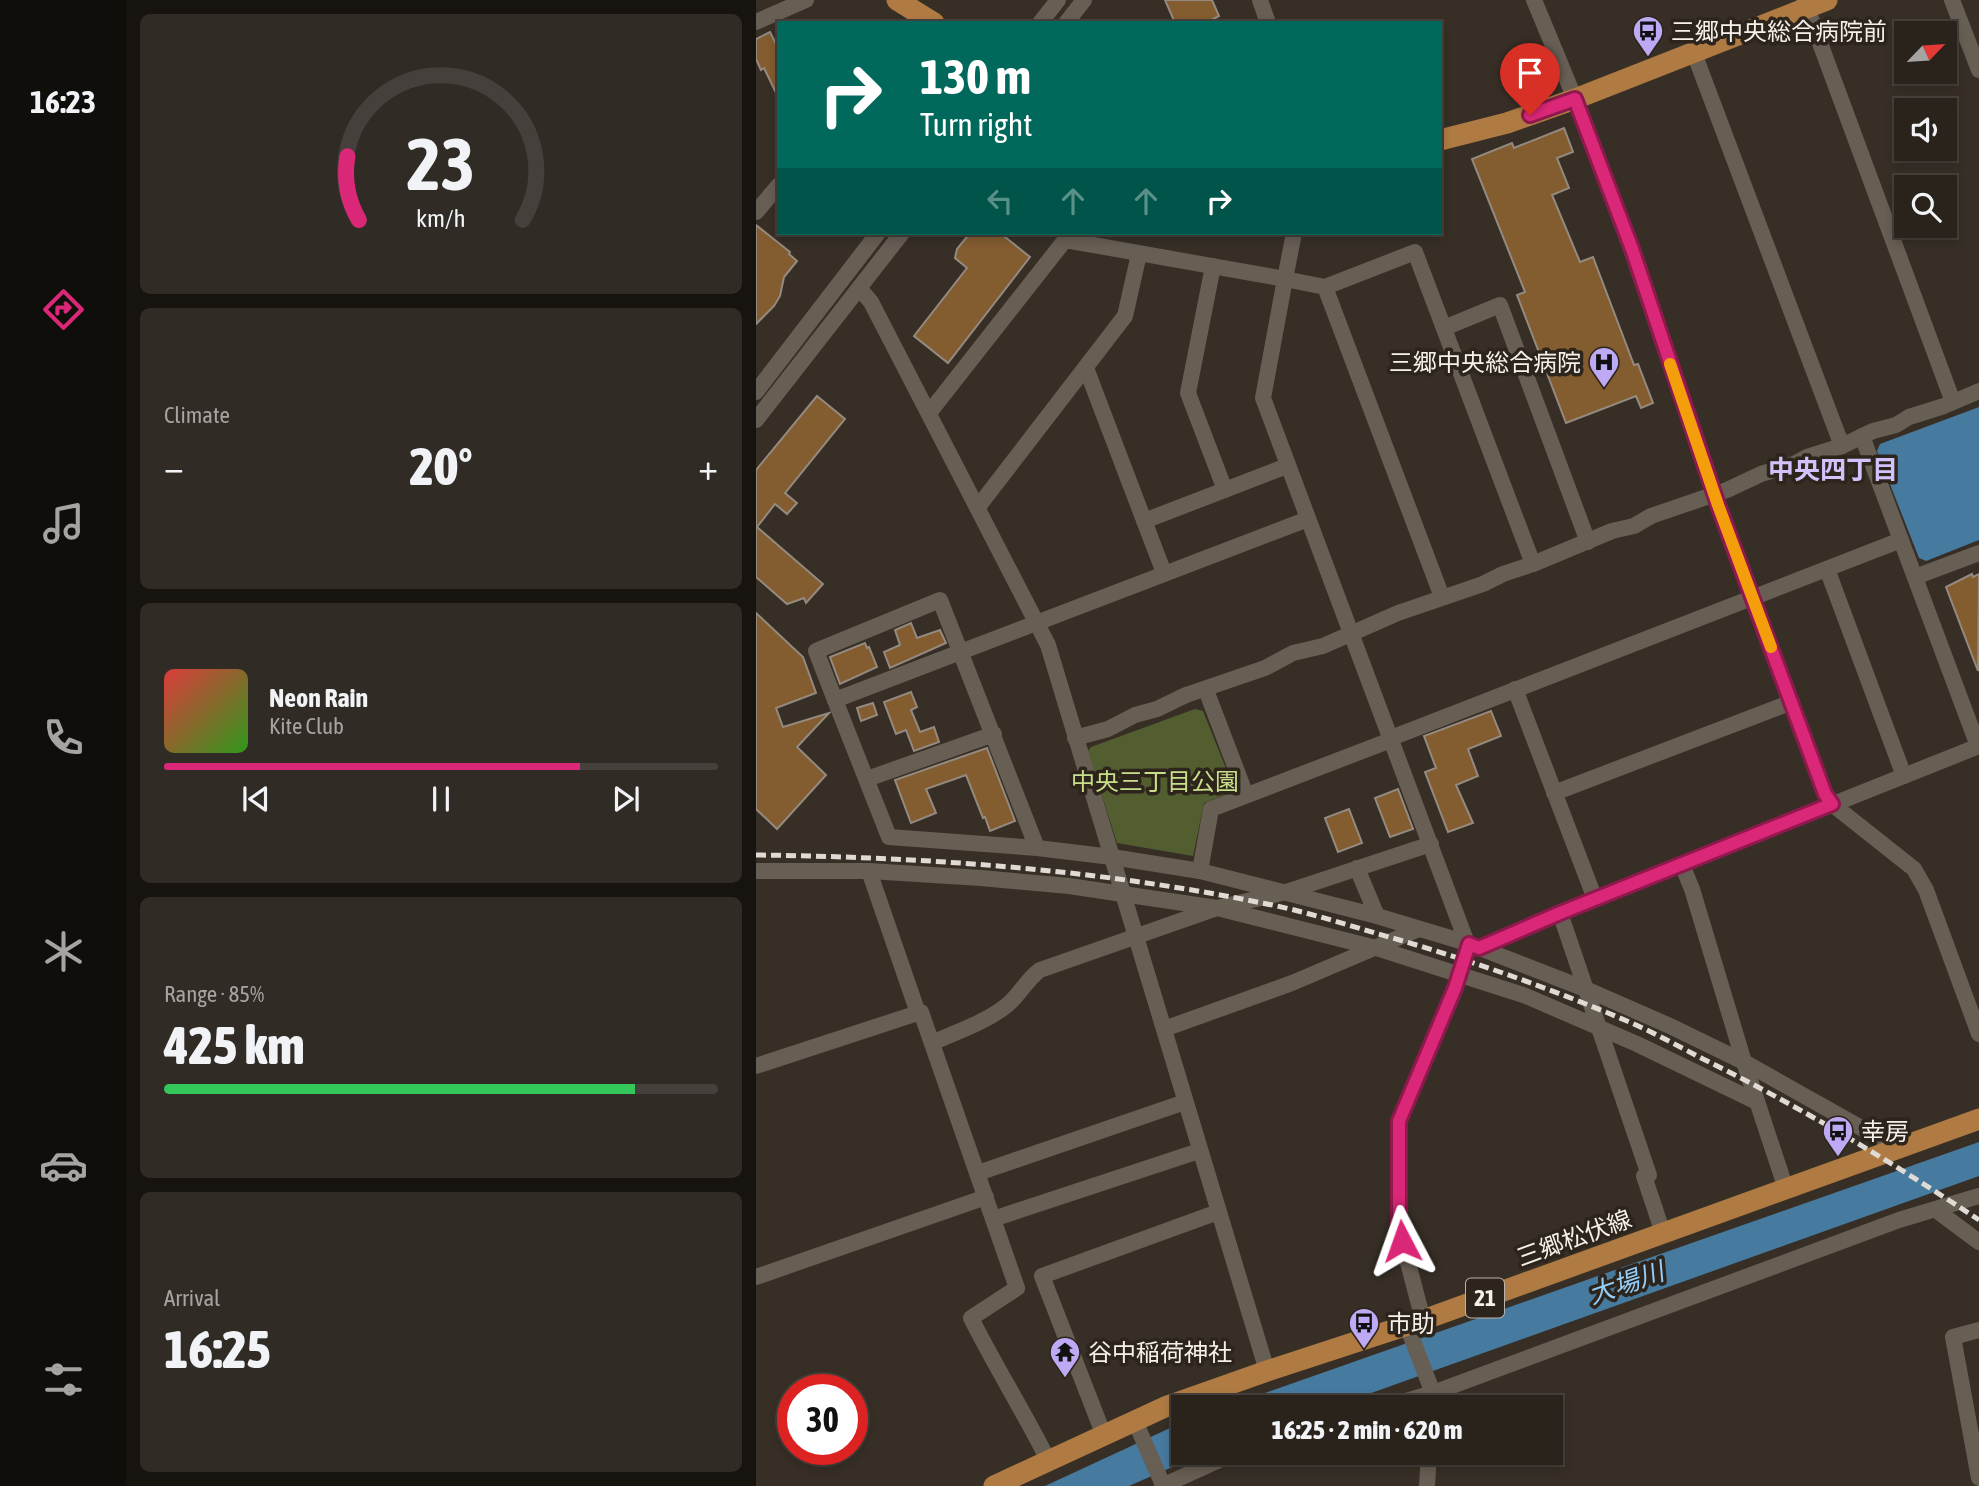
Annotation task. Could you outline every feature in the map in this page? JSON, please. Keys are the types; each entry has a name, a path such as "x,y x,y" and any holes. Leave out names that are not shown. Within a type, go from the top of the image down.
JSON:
{"main road":[{"path":"897,0 931,21"},
{"path":"1442,139 1507,123 1575,99 1694,53 1806,4 1828,0"},
{"name":"三郷松伏線","path":"994,1486 1103,1433 1137,1426 1267,1371 1414,1328 1663,1233 1979,1119"}],"street":[{"path":"756,22 779,18 806,0"},
{"path":"1042,21 1058,0"},
{"path":"1068,21 1084,0"},
{"path":"1261,0 1267,21"},
{"path":"1534,0 1632,249 1714,495 1825,794 1832,804 1914,869 1930,900 1979,1034"},
{"path":"1952,0 1979,70"},
{"path":"1806,4 1953,402"},
{"path":"1694,53 1842,446"},
{"path":"756,212 777,187"},
{"path":"756,392 876,235"},
{"path":"756,420 900,235"},
{"path":"1294,235 1263,398 1431,844 1472,945 1399,1121 1399,1228 1414,1328 1432,1395 1899,1220 1977,1199"},
{"path":"929,413 1065,240 1325,287 1415,252 1533,564"},
{"path":"978,508 1125,316 1139,254"},
{"path":"1213,265 1188,393 1225,490"},
{"path":"1325,287 1442,597"},
{"path":"859,288 871,302 1048,645 1267,1371"},
{"path":"1444,328 1500,305 1588,542"},
{"path":"1086,368 1164,573"},
{"path":"1075,738 1108,729 1186,695 1265,668 1293,653 1323,646 1352,632 1533,564 1555,553 1612,531 1634,526 1659,513 1714,495 1761,474 1842,446 1861,436 1979,391"},
{"path":"1472,945 1595,900 1979,746 1861,436"},
{"path":"1144,521 1287,466"},
{"path":"835,700 1308,519"},
{"path":"1200,871 1211,809 1901,540"},
{"path":"1915,577 1979,553"},
{"path":"1827,569 1904,776"},
{"path":"1037,848 940,600 816,651 889,837 1037,848 1200,871 1377,916 1472,945 1588,990 1744,1062 1898,1148"},
{"path":"1515,689 1595,900"},
{"path":"1206,690 1246,795"},
{"path":"1554,793 1792,702"},
{"path":"867,779 993,734"},
{"path":"932,1043 997,1013 1009,1004 1030,977 1040,970 1217,908 1286,892 1431,844"},
{"path":"1682,865 1692,889 1744,1062 1786,1189"},
{"path":"1357,868 1377,916"},
{"path":"756,870 869,871 981,878 1121,893 1217,908 1376,948 1526,996 1757,1102"},
{"path":"869,871 918,1013"},
{"path":"1560,913 1649,1175 1644,1176 1663,1233"},
{"path":"1164,1029 1292,983 1419,929"},
{"path":"759,1061 921,1012 1017,1288 971,1318 1048,1460"},
{"path":"978,1173 1185,1102"},
{"path":"993,1219 1199,1150"},
{"path":"756,1277 986,1197"},
{"path":"1936,1210 1979,1242"},
{"path":"1103,1433 1042,1276 1218,1212"},
{"path":"1979,1329 1953,1337 1979,1478"},
{"path":"1137,1426 1165,1482"},
{"path":"1165,1482 1206,1465"},
{"path":"1427,1486 1428,1465"},
{"path":"1165,1482 1191,1486"}],"green space":[{"name":"中央三丁目公園","path":"1195,709 1203,711 1233,786 1231,792 1204,803 1193,856 1117,843 1088,751 1091,747"}],"water":[{"path":"1979,407 1979,540 1926,561 1919,558 1877,451 1880,444"},
{"name":"大場川","path":"1979,1142 1979,1176 1366,1395 1259,1395"},
{"path":"1171,1428 1171,1465 1177,1465 1129,1486 1045,1486"}],"building":[{"path":"1165,0 1212,0 1219,16 1210,21 1174,21"},
{"path":"770,32 777,46 777,95 764,68 761,70 756,59 756,39"},
{"path":"1564,128 1573,152 1557,158 1569,188 1552,195 1580,262 1593,257 1634,365 1638,364 1653,403 1641,408 1636,396 1566,423 1517,295 1525,292 1472,159 1512,143 1514,148"},
{"path":"756,225 790,252 797,261 784,277 780,296 774,306 756,324"},
{"path":"968,235 1002,235 1030,257 948,363 914,336 967,268 955,258 957,249"},
{"path":"817,396 845,419 785,493 797,503 787,514 775,504 757,527 823,584 806,603 804,598 787,604 756,577 756,470"},
{"path":"1972,574 1973,577 1979,574 1978,671 1946,587"},
{"path":"756,613 803,657 816,693 776,708 783,727 829,713 797,747 826,775 777,829 756,809"},
{"path":"911,623 917,638 940,630 946,643 890,668 884,652 900,645 895,630"},
{"path":"865,643 877,667 840,684 830,657"},
{"path":"911,692 917,707 911,710 920,732 934,727 939,742 914,751 906,730 896,734 884,702"},
{"path":"873,703 877,715 861,721 857,708"},
{"path":"1491,711 1501,736 1468,749 1478,776 1456,785 1473,823 1448,832 1425,772 1436,768 1424,736"},
{"path":"987,748 1015,821 990,831 966,775 926,789 936,813 911,823 895,780"},
{"path":"1398,789 1413,829 1390,837 1375,798"},
{"path":"1349,809 1362,843 1338,852 1325,818"}],"railway":[{"path":"756,855 946,862 1136,881 1276,906 1407,942 1534,984 1646,1030 1809,1115 1979,1220"}],"slow traffic":[{"path":"1670,364 1718,505 1771,647"}],"place":[{"name":"三郷中央総合病院前","path":"1648,58"},
{"name":"三郷中央総合病院","path":"1604,389"},
{"name":"幸房","path":"1838,1158"},
{"name":"市助","path":"1364,1350"},
{"name":"谷中稲荷神社","path":"1065,1379"}],"district":[{"name":"中央四丁目","path":"1833,470"}],"route":[{"path":"1402,1241 1399,1228 1399,1121 1455,988 1469,944 1479,948 1832,804 1825,794 1718,505 1632,249 1575,99 1530,115"}]}
